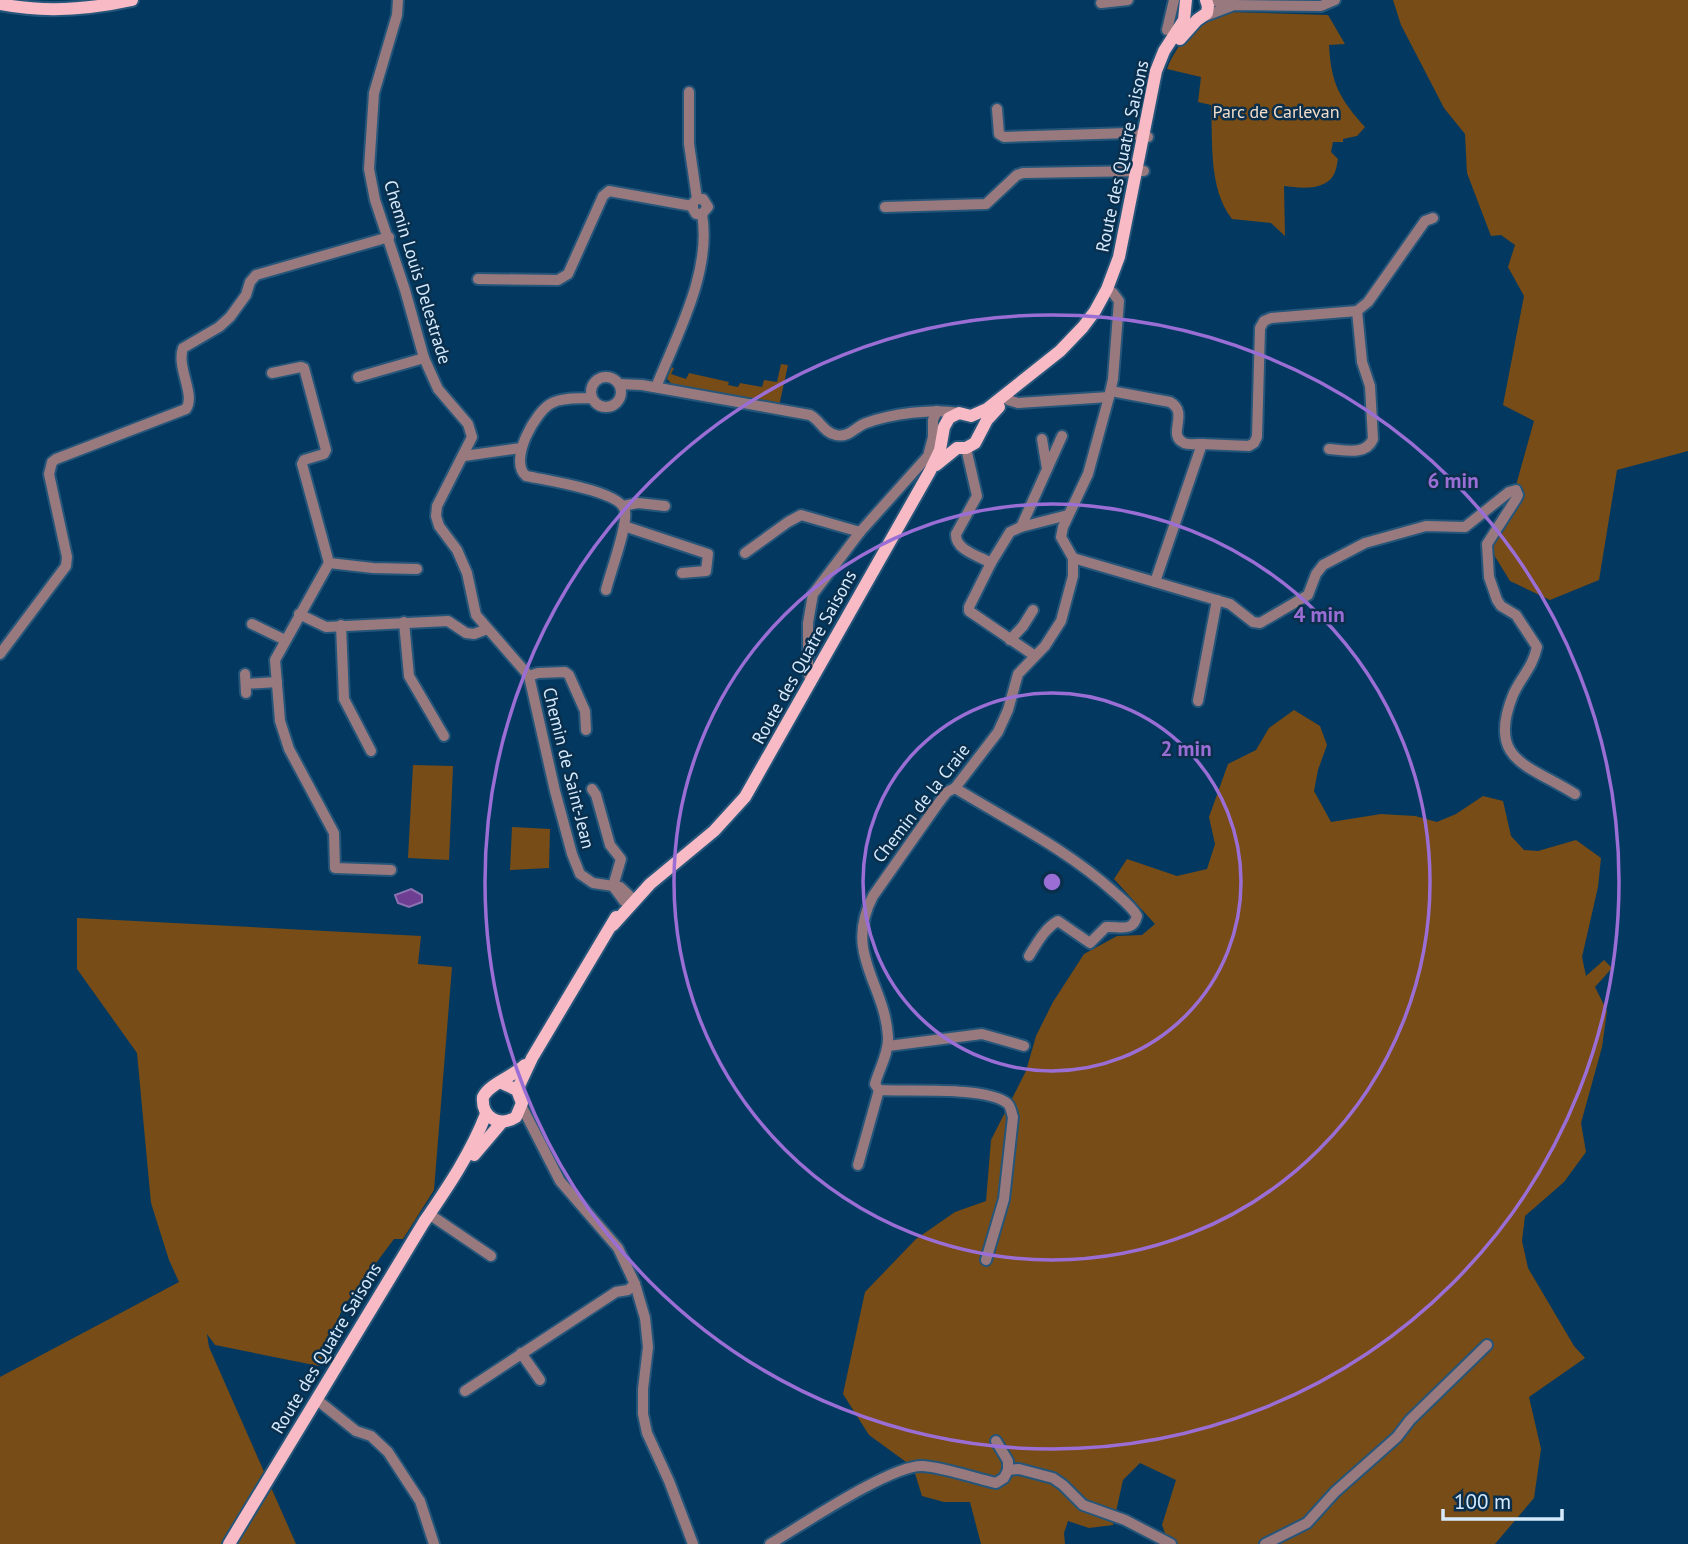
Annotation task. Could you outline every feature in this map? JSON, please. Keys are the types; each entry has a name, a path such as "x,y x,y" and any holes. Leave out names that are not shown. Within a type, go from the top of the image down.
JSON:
{"main road":[{"path":"0,5 42,10 132,0"},
{"path":"1191,8 1208,10 1206,0"},
{"name":"Route des Quatre Saisons","path":"930,471 962,448 975,443 991,415 1075,346 1111,299 1127,257 1145,136 1166,62 1179,39 1191,8"},
{"name":"Route des Quatre Saisons","path":"517,1090 532,1058 629,900 713,831 745,797 898,523 930,471 940,450 945,429 954,415 986,409 1060,351 1111,299"},
{"path":"965,414 978,423 979,433"},
{"path":"945,429 949,443 962,448"},
{"name":"Route des Quatre Saisons","path":"229,1544 474,1144 486,1114 483,1103 486,1091 502,1083 532,1058"},
{"path":"502,1083 517,1090 522,1099 522,1107"},
{"name":"Route des Quatre Saisons","path":"457,1173 522,1107"},
{"path":"486,1114 490,1118 506,1121"}],"street":[{"name":"Chemin Louis Delestrade","path":"398,0 397,15 374,93 369,169 375,200 389,237 424,358 438,389 471,430 471,442 437,506 439,526 457,550 467,573 476,615 528,676"},
{"path":"1101,3 1128,0"},
{"path":"1167,30 1174,0"},
{"path":"1211,0 1234,5"},
{"path":"1191,8 1234,5 1321,6 1335,0"},
{"path":"689,92 695,203"},
{"path":"997,109 999,134 1004,137 1129,134 1145,136"},
{"path":"885,206 986,204 1017,175 1023,173 1140,170"},
{"path":"478,279 558,280 568,274 603,196 610,191 695,203 704,200 708,204 707,210 702,214 705,235 703,257 656,387"},
{"path":"1010,398 1018,403 1110,394 1170,402 1179,412 1176,432 1184,443 1249,446 1254,443 1256,436 1260,328 1264,321 1271,318 1357,311 1368,302 1424,221 1433,218"},
{"path":"0,654 66,566 67,557 50,474 52,462 186,409 190,399 180,355 183,348 230,317 256,275 389,237"},
{"name":"Chemin de la Craie","path":"858,1165 879,1090 875,1084 888,1046 884,1014 863,953 861,938 865,910 936,805 947,792 955,788 998,732 1008,710 1018,674 1053,635 1061,621 1073,576 1073,558 1062,537 1068,514 1088,474 1110,394 1111,299"},
{"path":"1329,449 1362,451 1370,446 1373,439 1370,387 1362,362 1357,311"},
{"path":"358,377 424,358"},
{"path":"272,373 304,368 326,450 324,454 304,460 302,464 329,563 275,660 280,721 289,749 334,833 335,868 391,870"},
{"path":"592,398 592,384 599,378 608,377 619,384 656,387 810,415 838,436 868,422 937,411 965,414"},
{"path":"606,590 624,526 626,513 623,506 619,501 589,490 526,476 521,467 521,448 533,424 547,406 560,400 592,398 603,407 612,405 619,398 619,384"},
{"path":"937,411 945,429"},
{"path":"811,682 808,672 808,623 813,594 860,532 928,456 933,437 933,420 937,411"},
{"path":"1021,527 1062,436"},
{"path":"1042,439 1047,469"},
{"path":"1156,582 1202,444"},
{"path":"464,456 521,448"},
{"path":"962,448 977,496 955,540 958,545 991,563"},
{"path":"1073,558 1217,600 1239,609 1253,622 1263,622 1308,595 1316,574 1323,565 1365,543 1426,526 1465,527 1509,492 1516,490 1516,499 1487,544 1489,578 1501,606 1516,615 1537,646 1534,663 1513,696 1506,721 1505,739 1511,753 1535,773 1554,780 1576,794"},
{"path":"623,506 638,503 665,506"},
{"path":"1035,656 969,611 969,607 1010,532 1068,514"},
{"path":"745,553 802,515 860,532"},
{"path":"624,526 708,554 706,571 682,573"},
{"path":"329,563 417,569"},
{"path":"1198,701 1217,600"},
{"path":"1010,640 1033,610"},
{"path":"299,614 326,627 447,621 474,635 487,629"},
{"path":"404,622 409,676 444,736"},
{"path":"252,624 285,640"},
{"path":"341,625 344,699 371,751"},
{"path":"528,676 565,672 569,675 584,710 586,730"},
{"name":"Chemin de Saint-Jean","path":"528,676 555,791 577,868 580,874 593,883 620,887 629,900"},
{"path":"246,684 277,682"},
{"path":"955,788 1077,862 1113,891 1137,916 1135,922 1124,929 1106,927 1090,943 1058,921 1040,938 1029,956"},
{"path":"592,789 610,845 621,859 612,886"},
{"path":"888,1046 982,1034 1024,1046"},
{"path":"879,1090 973,1093 1010,1105 1013,1117 1004,1199 986,1260"},
{"path":"522,1107 560,1181 618,1248 635,1284 645,1318 648,1347 643,1389 643,1414 647,1433 693,1544"},
{"path":"506,1121 530,1125"},
{"path":"429,1214 491,1256"},
{"path":"465,1391 616,1292 628,1290 635,1284"},
{"path":"1265,1544 1307,1522 1487,1345"},
{"path":"521,1353 540,1380"},
{"path":"316,1399 356,1431 371,1436 388,1452 421,1501 434,1544"},
{"path":"770,1544 874,1482 904,1468 922,1466 996,1483 1004,1478 1008,1461 996,1441"},
{"path":"1008,1470 1019,1469 1053,1478 1083,1505 1125,1520 1171,1544"}],"green space":[{"path":"1393,0 1688,0 1688,451 1617,470 1599,580 1550,600 1510,581 1491,550 1513,496 1534,421 1503,405 1524,296 1508,267 1515,245 1501,235 1491,236 1467,173 1465,134 1444,108 1401,25"},
{"name":"Parc de Carlevan","path":"1230,12 1328,15 1345,44 1329,45 1332,70 1343,99 1365,127 1357,136 1343,139 1343,142 1333,142 1331,152 1338,159 1335,172 1329,181 1310,187 1284,186 1285,236 1271,223 1232,219 1224,207 1215,179 1211,105 1198,102 1201,77 1167,69 1191,33"},
{"path":"781,364 788,365 779,406 672,384 667,379 671,367 674,368 671,374 686,379 689,373 729,382 728,385 738,387 740,383 762,387 764,380 777,382"},
{"path":"1294,710 1320,726 1327,745 1314,791 1331,822 1381,814 1415,816 1437,822 1456,814 1483,796 1503,801 1511,836 1524,850 1538,851 1576,840 1601,858 1598,887 1582,957 1586,976 1604,960 1612,968 1595,987 1607,1011 1602,1047 1581,1123 1586,1152 1564,1182 1525,1216 1522,1241 1528,1268 1574,1346 1585,1358 1529,1397 1541,1449 1534,1498 1495,1544 1169,1544 1162,1525 1176,1480 1140,1463 1123,1480 1113,1525 1089,1528 1068,1521 1064,1533 1065,1544 981,1544 970,1502 944,1502 922,1496 913,1467 869,1435 843,1394 865,1292 916,1239 955,1212 986,1201 991,1140 1026,1071 1036,1036 1053,1002 1084,954 1117,936 1142,935 1155,924 1114,879 1127,859 1177,876 1207,869 1215,844 1209,817 1228,764 1256,750 1269,728"},
{"path":"413,765 453,766 449,860 408,858"},
{"path":"512,827 550,829 549,868 510,870"},
{"path":"77,918 421,936 418,964 452,967 434,1190 403,1239 394,1239 343,1307 319,1366 215,1345 207,1334 209,1347 296,1544 0,1544 0,1377 179,1282 151,1203 137,1053 77,969"}],"shaded area":[{"path":"411,889 422,895 422,902 409,907 398,903 395,895"}]}
